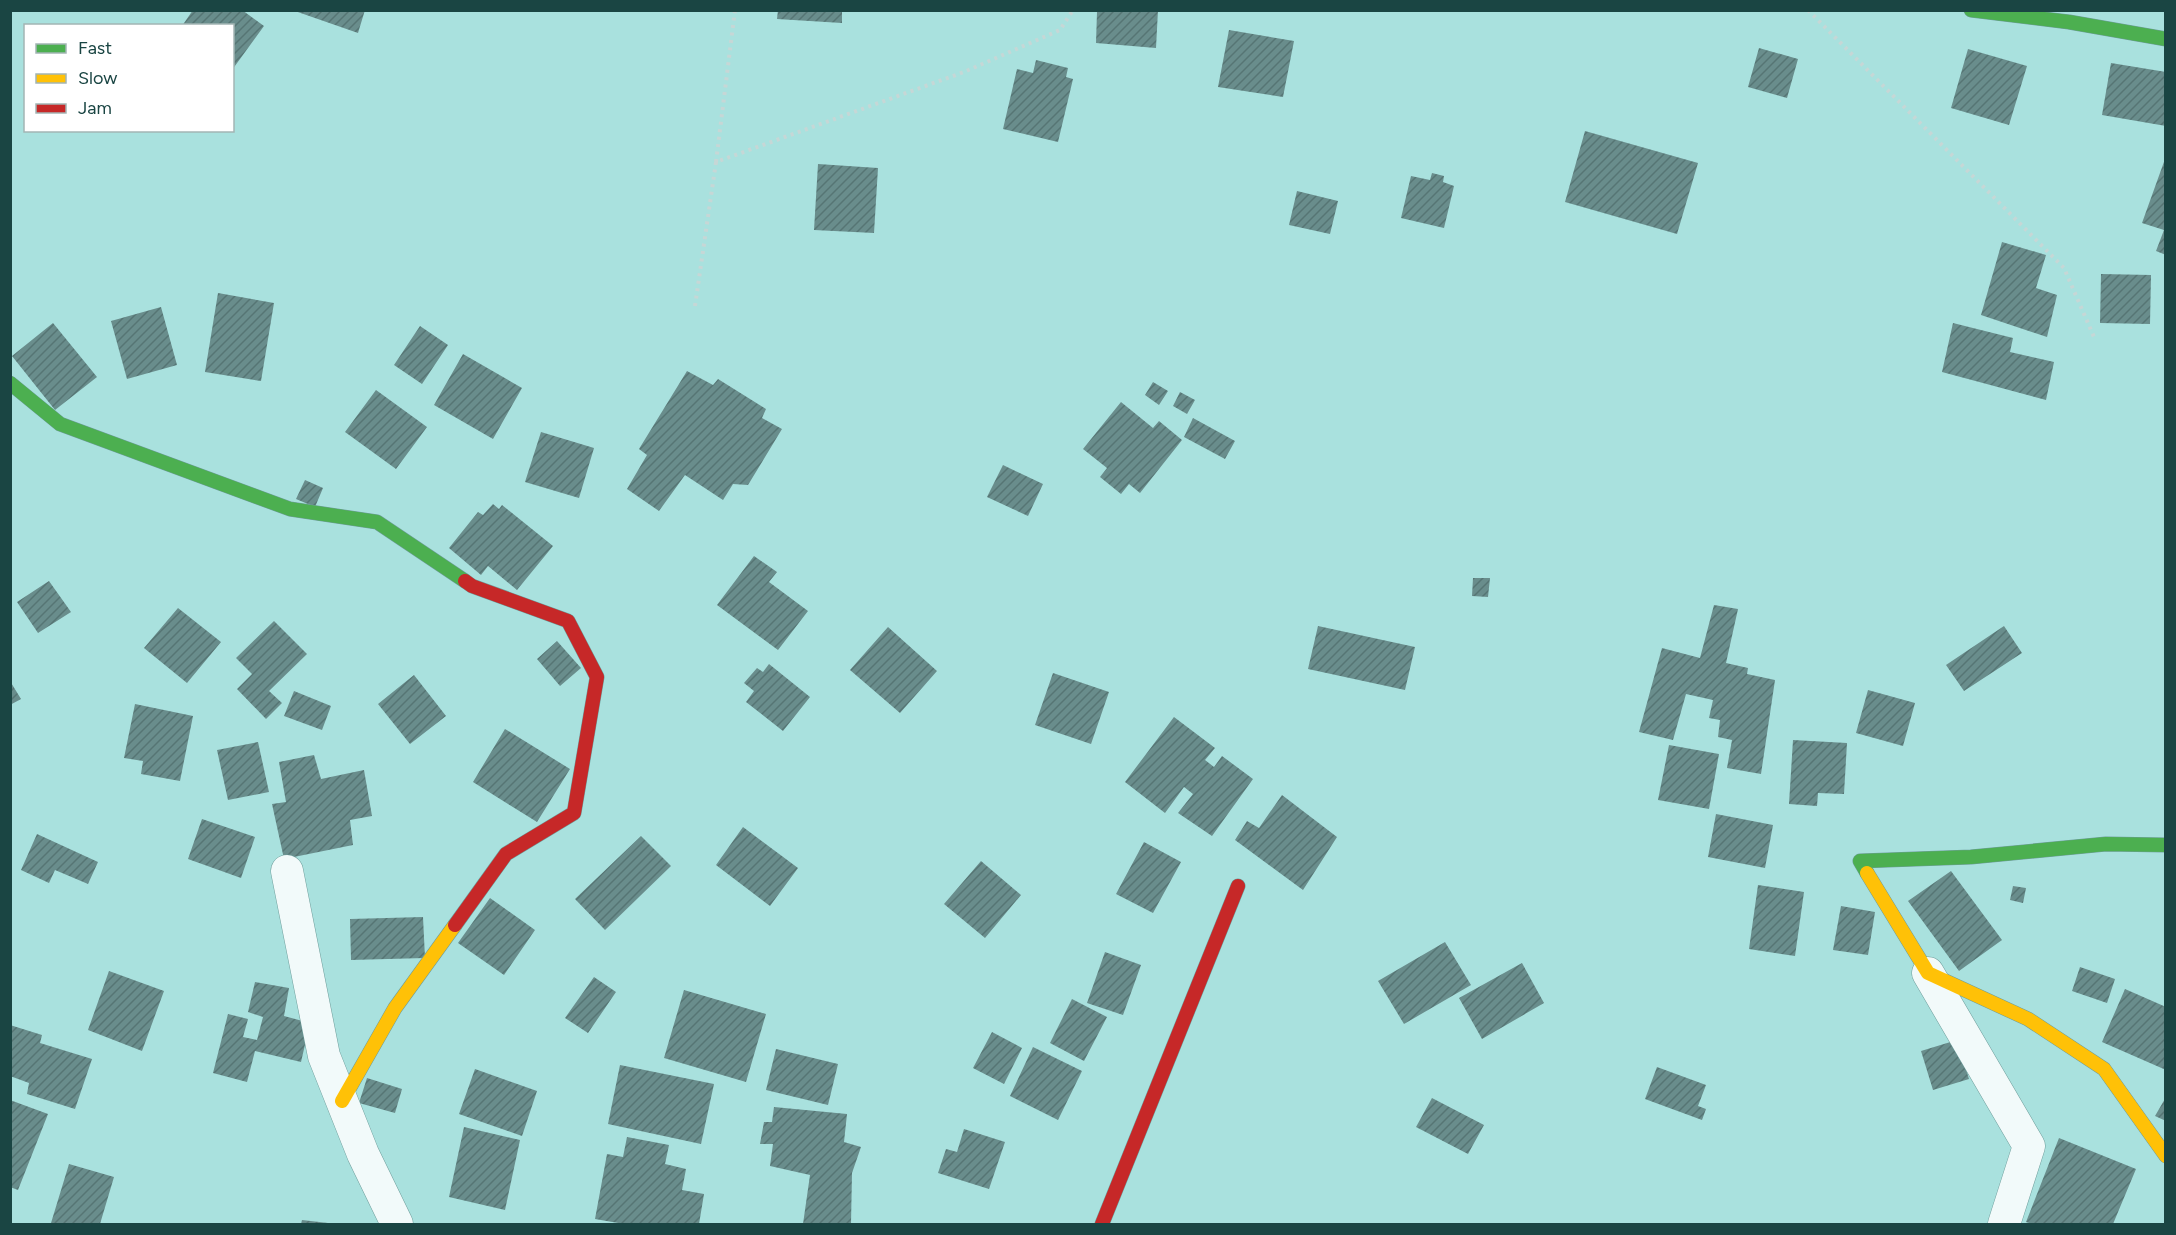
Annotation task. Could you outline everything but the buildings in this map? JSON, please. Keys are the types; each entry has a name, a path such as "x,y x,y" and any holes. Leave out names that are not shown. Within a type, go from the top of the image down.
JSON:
{"street":[{"path":"1971,10 2069,22 2166,39"},
{"path":"10,383 60,424 290,509 377,522 472,586 568,621 597,677 574,813 506,854 395,1008 342,1101"},
{"path":"2004,1224 2028,1146 1860,861 1971,857 2106,844 2166,845"},
{"path":"286,871 324,1056 363,1154 398,1224"},
{"path":"1102,1224 1238,886"},
{"path":"1928,973 2028,1019 2104,1069 2166,1156"}],"path":[{"path":"695,306 735,10"},
{"path":"716,162 964,72 1060,30 1073,10"},
{"path":"1808,10 2064,268 2094,337"}],"traffic: fast":[{"path":"1971,10 2069,22 2166,39"},
{"path":"10,383 60,424 290,509 377,522 465,581"},
{"path":"1867,873 1860,861 1971,857 2106,844 2166,845"}],"traffic: slow":[{"path":"1867,873 1928,973 2028,1019 2104,1069 2166,1156"},
{"path":"342,1101 395,1008 455,925"}],"traffic: jam":[{"path":"455,925 506,854 574,813 597,677 568,621 472,586 465,581"},
{"path":"1102,1224 1238,886"}]}
